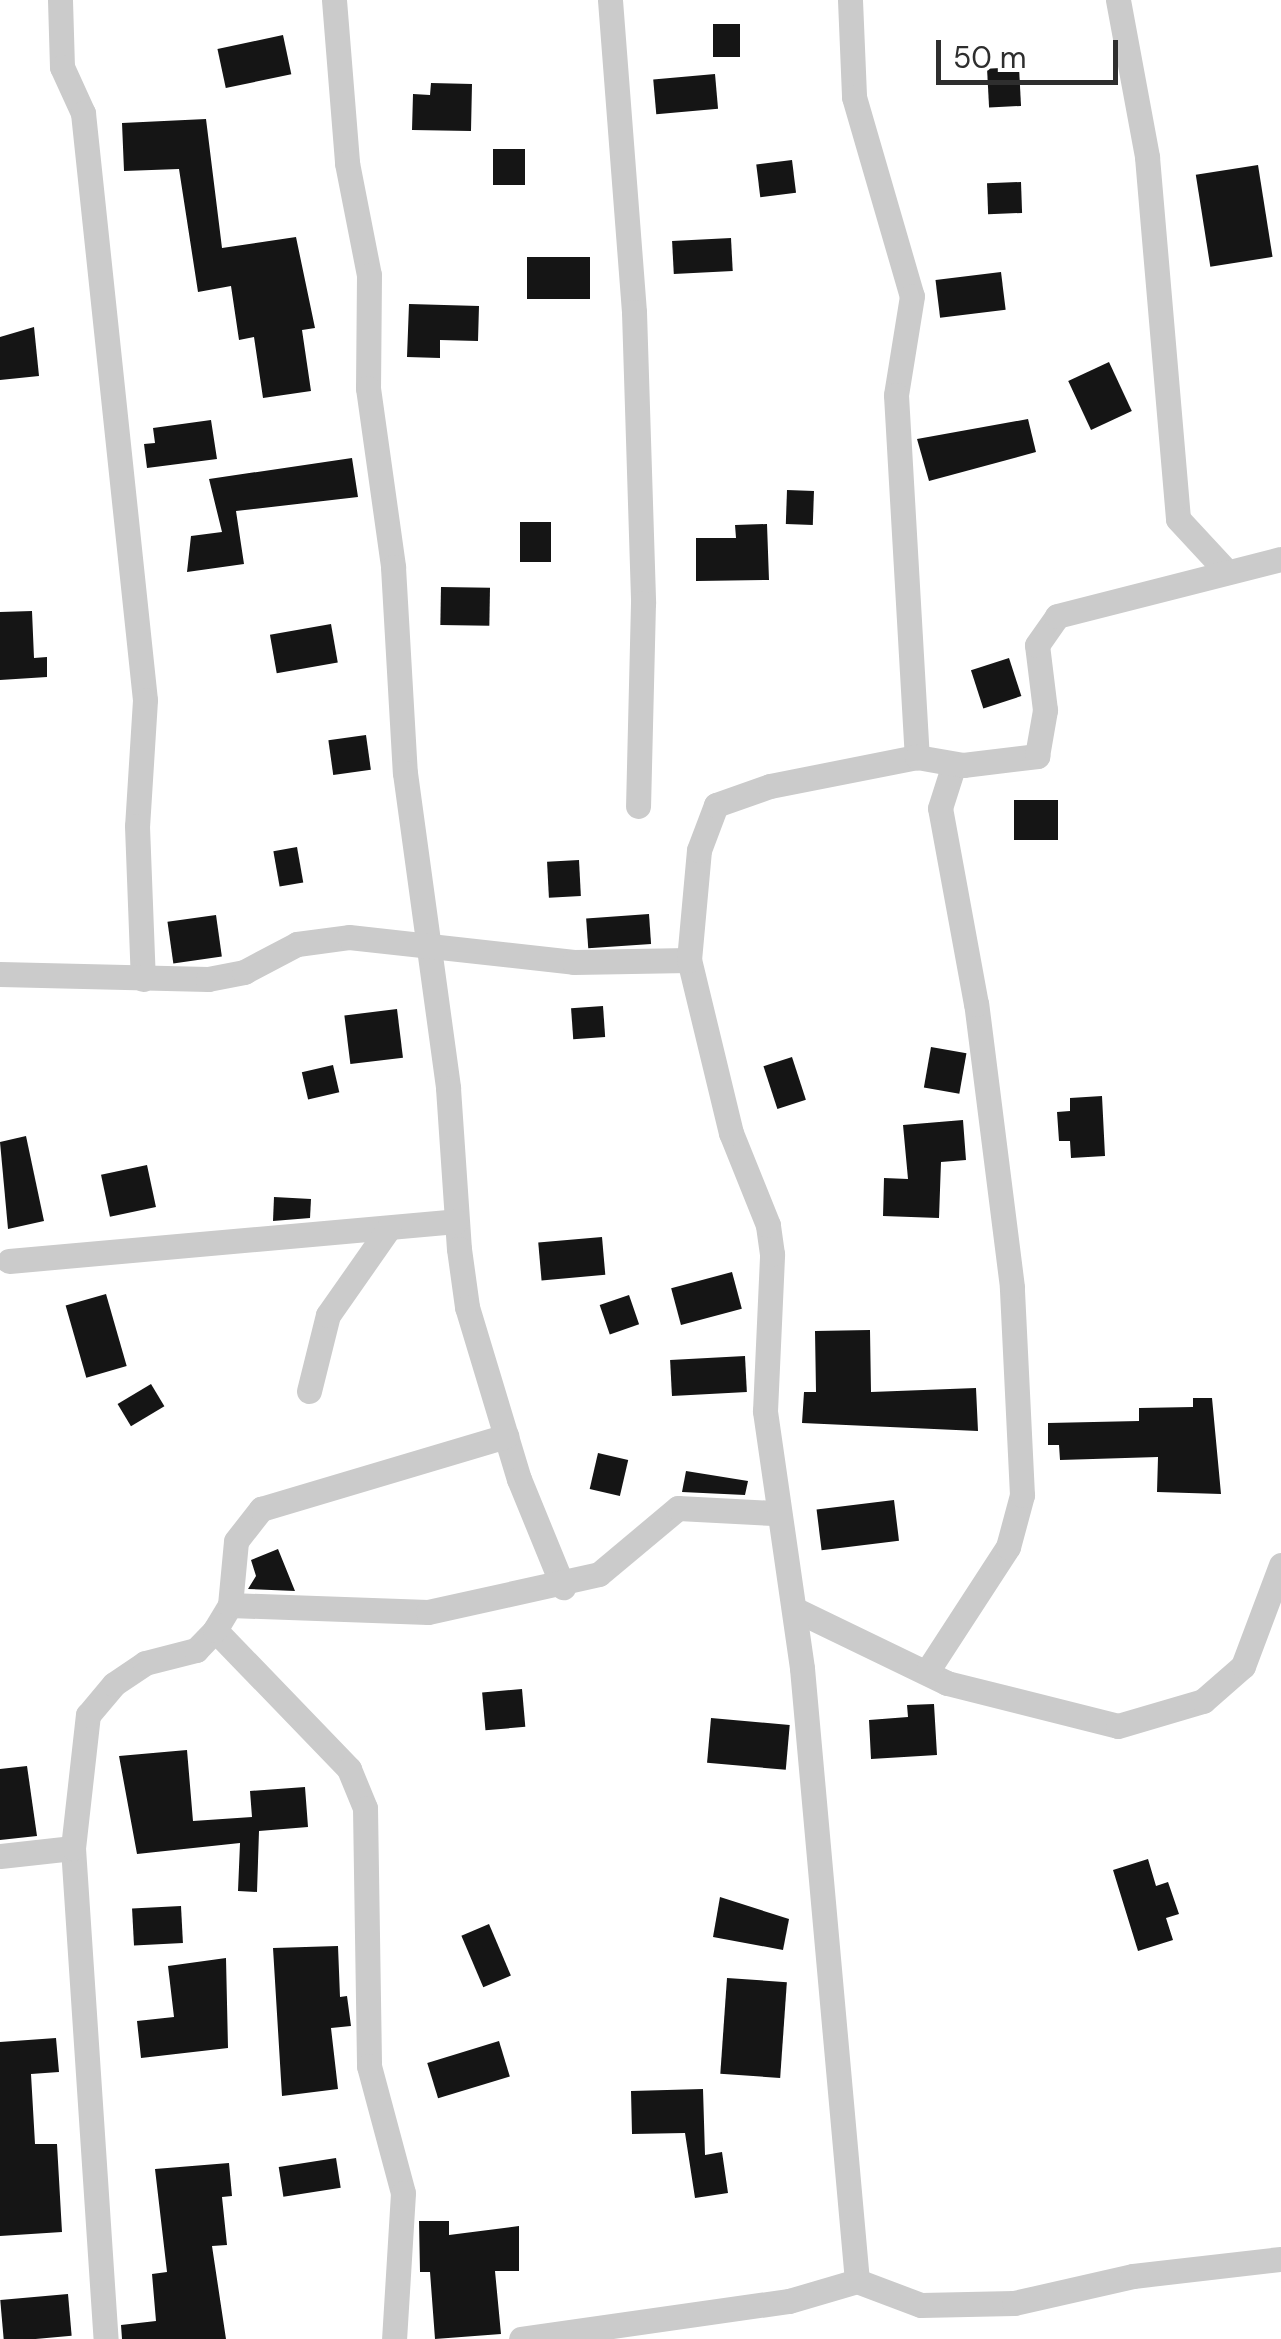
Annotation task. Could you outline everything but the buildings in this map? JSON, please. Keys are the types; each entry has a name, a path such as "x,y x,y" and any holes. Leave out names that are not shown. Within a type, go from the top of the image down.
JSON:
{"street":[{"path":"60,0 62,67 83,112 146,700 136,826 142,979"},
{"path":"334,0 347,164 369,275 368,388 393,567 405,773 430,941 467,1307 506,1436 562,1586"},
{"path":"610,0 634,312 643,604 638,806"},
{"path":"850,0 854,96 912,296 896,395 917,757"},
{"path":"1118,0 1147,157 1178,519 1227,572"},
{"path":"857,2281 794,1610 774,1512 765,1412 768,1225 731,1133 689,960 699,850 716,805 850,766 917,757 954,764 1036,756 1044,710 1037,646 1057,616 1281,559"},
{"path":"928,1670 1008,1546 1022,1495 1012,1288 976,1004 940,808 954,764"},
{"path":"0,974 142,979 244,972 320,938 430,941 574,962 689,960"},
{"path":"9,1261 456,1221"},
{"path":"309,1391 328,1315 389,1228"},
{"path":"106,2339 73,1848 83,1736 97,1700 145,1663 196,1650 216,1630 230,1605 236,1541 261,1509 506,1436"},
{"path":"230,1605 392,1615 562,1586 632,1554 678,1508 774,1512"},
{"path":"794,1610 972,1692 1064,1706 1118,1726 1153,1722 1204,1701 1243,1666 1281,1566"},
{"path":"216,1630 349,1768 365,1808 368,2066 404,2193 394,2339"},
{"path":"0,1856 73,1848"},
{"path":"521,2339 789,2301 857,2281 921,2305 1014,2303 1133,2276 1281,2259"}]}
